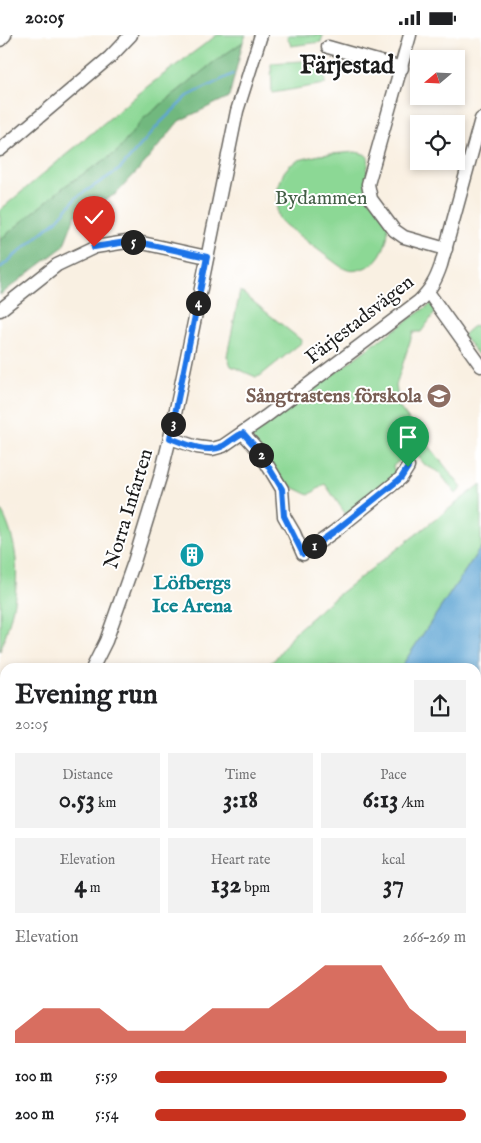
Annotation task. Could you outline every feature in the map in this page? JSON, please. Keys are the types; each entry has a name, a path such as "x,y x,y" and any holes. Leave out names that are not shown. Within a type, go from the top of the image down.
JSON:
{"street":[{"path":"0,40 5,35"},
{"path":"0,150 110,57 130,35"},
{"name":"Norra Infarten","path":"95,663 106,641 134,562 170,438 237,111 261,35"},
{"path":"410,35 368,184 371,199 394,230 404,237 446,249"},
{"path":"328,47 402,68"},
{"name":"Färjestadsvägen","path":"170,438 197,447 212,449 223,446 419,301 428,292 437,279 480,128"},
{"path":"0,310 57,265 94,247 133,241 207,257"},
{"path":"428,292 481,366"},
{"path":"243,433 259,451 282,489 284,516 303,554 401,478 408,467"}],"green space":[{"path":"217,35 246,35 243,42 214,62 143,119 117,152 65,186 0,240 0,210 148,86"},
{"path":"323,35 321,42 291,46 287,36"},
{"path":"243,42 229,97 179,121 144,164 116,194 75,216 63,247 0,295 0,240 65,186 117,152 143,119 214,62"},
{"path":"317,60 326,62 325,84 272,93 271,63"},
{"name":"Bydammen","path":"355,152 366,155 368,159 367,170 383,209 388,235 385,246 377,260 369,266 352,271 341,267 285,225 279,219 277,212 278,187 284,172 289,166 299,160 319,155"},
{"path":"240,291 301,340 301,343 260,376 256,377 231,366 227,356"},
{"path":"432,303 437,310 421,332 413,332 396,385 399,407 462,488 456,494 439,472 425,465 413,450 393,466 396,476 347,516 325,484 309,495 284,483 251,437 360,354"},
{"path":"481,324 481,352 478,355 463,335 472,327"},
{"path":"481,484 481,547 404,663 270,663 294,633 330,601"},
{"path":"0,509 8,524 15,549 16,579 13,608 0,651"}],"water":[{"path":"481,547 481,663 404,663"}],"waterway":[{"path":"0,268 56,221 77,197 120,169 160,123 188,96 233,74"}],"place":[{"name":"Sångtrastens förskola","path":"439,396"},
{"name":"Löfbergs Ice Arena","path":"192,555"}],"district":[{"name":"Färjestad","path":"347,66"}],"route":[{"path":"94,247 133,241 207,257 170,438 197,447 212,449 223,446 243,433 259,451 282,489 284,516 303,554 401,478 408,467"}]}
